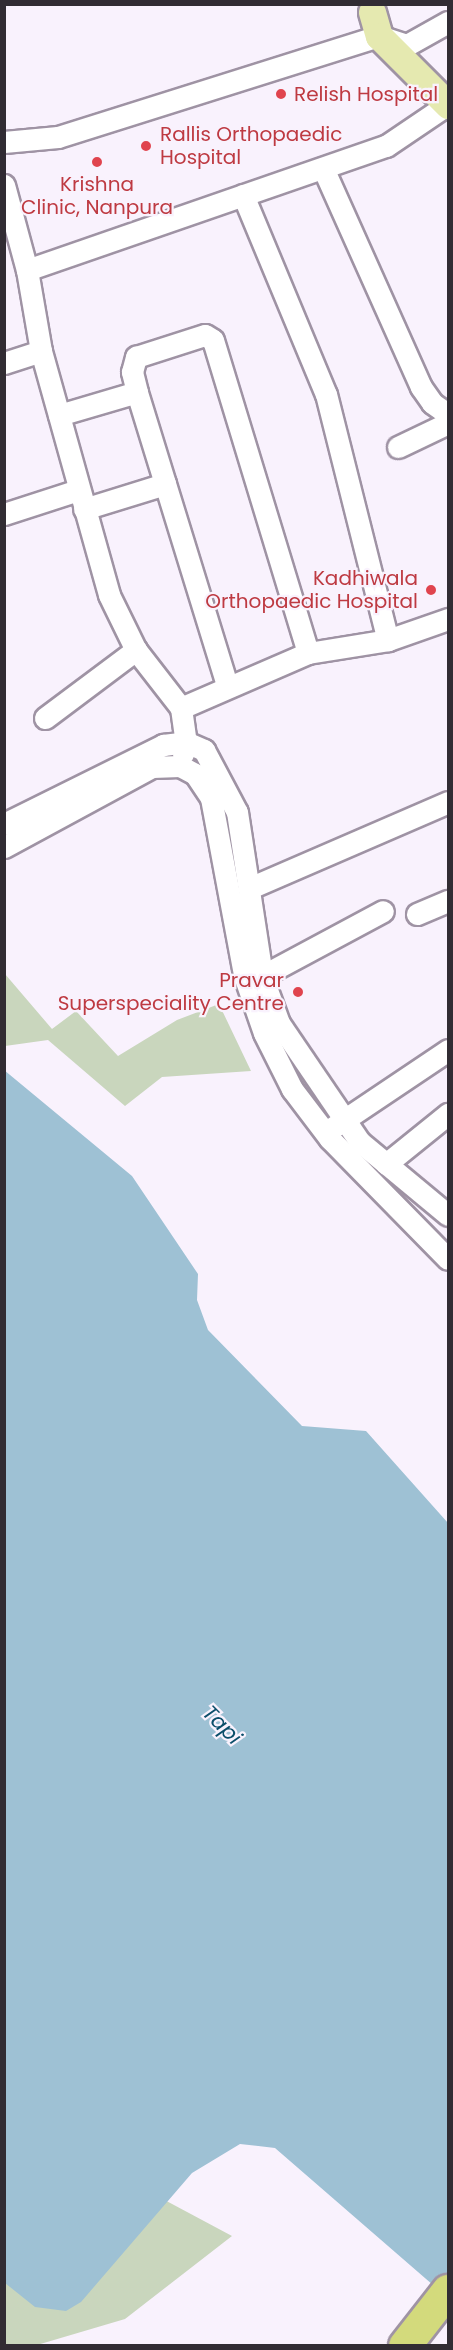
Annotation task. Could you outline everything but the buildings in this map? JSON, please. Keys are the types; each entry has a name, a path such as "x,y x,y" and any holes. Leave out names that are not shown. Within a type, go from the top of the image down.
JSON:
{"highway":[{"path":"405,2346 448,2291"},
{"path":"425,2346 448,2317"}],"main road":[{"path":"372,18 448,79"},
{"path":"372,18 448,104"}],"street":[{"path":"4,142 58,137 372,18"},
{"path":"407,45 448,22"},
{"path":"27,270 386,146 448,104"},
{"path":"323,168 421,387 432,403 448,414"},
{"path":"4,185 10,230 27,270 42,351 81,500 109,595 136,650 181,708 186,742 180,766"},
{"path":"243,195 326,394 387,640"},
{"path":"227,685 137,392 132,372 136,357 210,335 308,653"},
{"path":"4,363 42,351"},
{"path":"59,415 137,392"},
{"path":"398,447 448,423"},
{"path":"4,514 165,484"},
{"path":"181,708 227,685 308,653 387,640 448,619"},
{"path":"45,718 136,650"},
{"path":"4,824 163,745 186,742 213,760 232,797 252,887 262,976 279,1023 344,1119 386,1164 448,1215"},
{"path":"4,847 152,767 180,766 195,774 211,798 244,975 264,1033 292,1089 326,1133 448,1259"},
{"path":"252,887 448,802"},
{"path":"417,914 448,901"},
{"path":"262,976 384,911"},
{"path":"326,1133 448,1050"},
{"path":"386,1164 448,1114"}],"green space":[{"path":"5,974 52,1029 76,1011 118,1056 177,1020 219,1004 251,1071 162,1077 125,1106 48,1040 5,1046"},
{"path":"4,2114 232,2236 125,2319 37,2345 5,2345"}],"water":[{"name":"Tapi","path":"4,1070 132,1176 198,1274 197,1300 208,1330 302,1426 366,1431 448,1523 448,2298 275,2148 240,2144 192,2173 81,2302 66,2311 35,2307 5,2283"}],"place":[{"name":"Relish Hospital","path":"281,94"},
{"name":"Rallis Orthopaedic Hospital","path":"146,146"},
{"name":"Krishna Clinic, Nanpura","path":"97,162"},
{"name":"Kadhiwala Orthopaedic Hospital","path":"431,590"},
{"name":"Pravar Superspeciality Centre","path":"298,992"}]}
